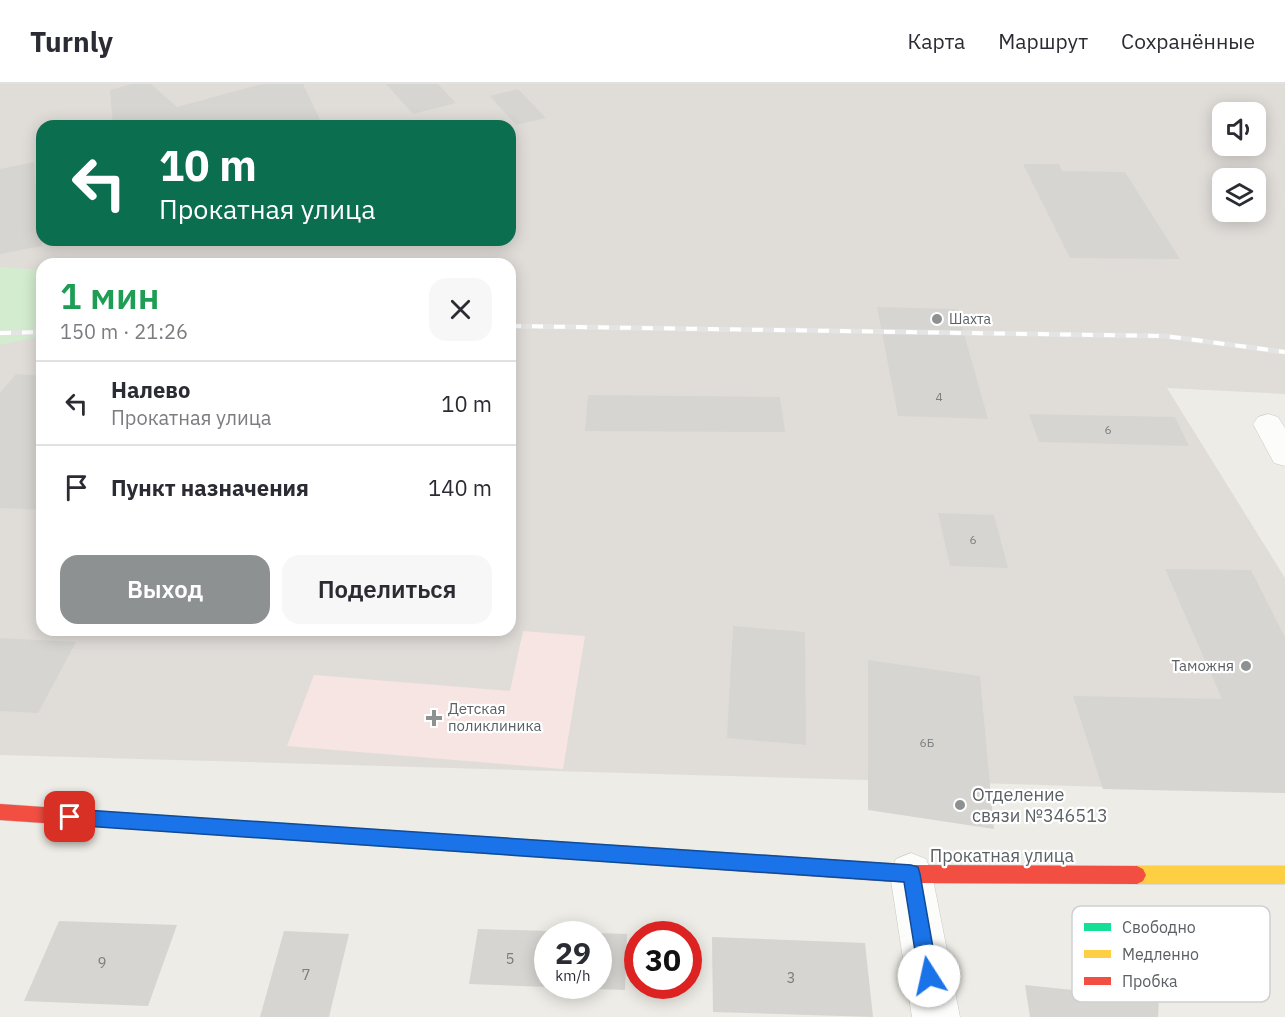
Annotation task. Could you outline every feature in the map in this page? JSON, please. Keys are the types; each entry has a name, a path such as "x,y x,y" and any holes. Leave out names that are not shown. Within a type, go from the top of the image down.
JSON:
{"street":[{"path":"1268,424 1285,455"},
{"name":"Прокатная улица","path":"0,812 911,874 1285,875"},
{"path":"911,874 936,1017"}],"shaded area":[{"path":"0,84 1285,84 1285,394 1167,388 1285,578 1285,792 0,755"},
{"name":"Детская поликлиника","path":"523,631 585,636 563,769 287,746 314,675 510,691"}],"green space":[{"path":"0,267 36,270 36,337 0,345"}],"building":[{"path":"132,84 151,84 177,107 262,84 303,84 320,120 112,120 110,90"},
{"path":"386,84 438,84 456,103 413,114"},
{"path":"518,89 546,118 516,125 516,120 512,120 490,96"},
{"path":"34,162 36,246 42,246 0,254 0,169"},
{"path":"1023,164 1059,164 1062,171 1125,172 1180,259 1070,258"},
{"path":"877,307 957,309 988,419 898,416"},
{"path":"16,374 36,376 36,510 0,508 0,393"},
{"path":"588,395 780,397 785,432 585,431"},
{"path":"1029,414 1175,417 1189,446 1039,442"},
{"path":"938,513 994,515 1008,568 950,566"},
{"name":"Таможня","path":"1165,569 1251,570 1285,637 1285,793 1103,789 1073,696 1222,699"},
{"path":"733,626 805,632 806,745 727,738"},
{"path":"0,638 76,642 38,713 0,711"},
{"path":"868,660 980,676 994,829 868,810"},
{"path":"59,921 177,925 148,1006 24,1001"},
{"path":"478,929 534,931 534,986 469,984"},
{"path":"284,931 349,934 329,1017 260,1017"},
{"path":"612,933 624,934 624,990 612,990"},
{"path":"712,937 865,943 873,1017 713,1012"},
{"path":"1025,985 1072,990 1072,1002 1159,1002 1158,1017 1030,1017"}],"railway":[{"path":"516,326 1165,336 1285,352"},
{"path":"0,333 36,332"}],"traffic: fast":[{"path":"187,825 721,861"}],"traffic: slow":[{"path":"1137,875 1285,875"}],"traffic: jam":[{"path":"0,812 187,825"},
{"path":"721,861 911,874 1137,875"}],"place":[{"name":"Шахта","path":"937,319"},
{"name":"Таможня","path":"1246,666"},
{"name":"Детская поликлиника","path":"434,718"},
{"name":"Отделение связи №346513","path":"960,805"}],"route":[{"path":"70,817 911,874 929,976"}]}
